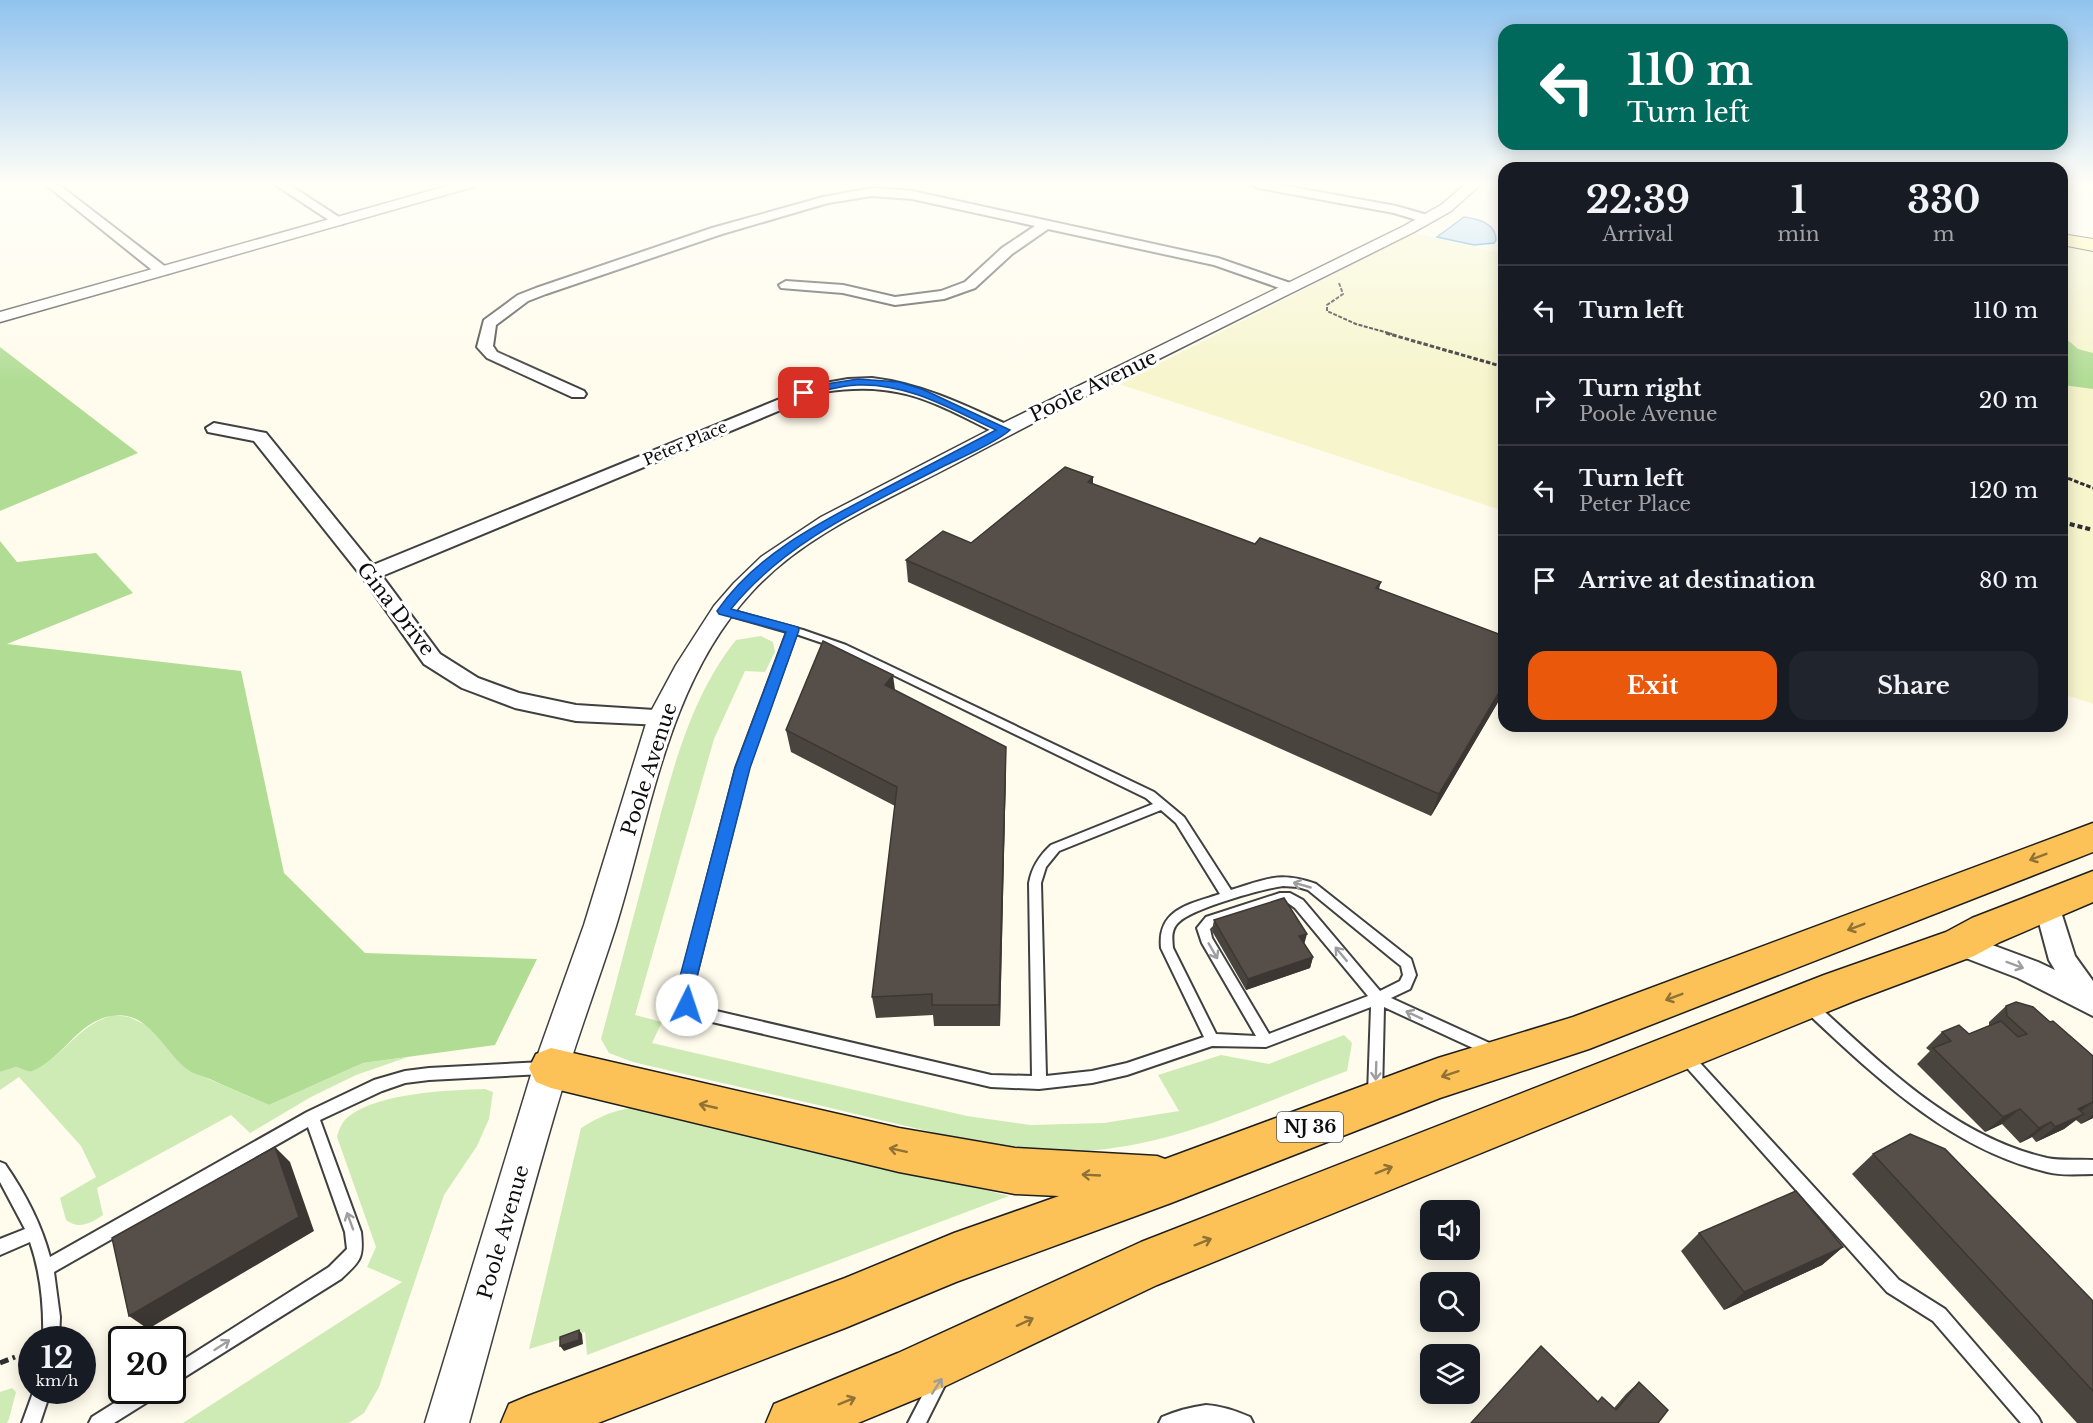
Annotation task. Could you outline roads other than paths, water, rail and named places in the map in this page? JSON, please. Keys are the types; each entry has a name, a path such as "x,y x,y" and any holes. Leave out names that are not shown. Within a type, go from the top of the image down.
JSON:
{"highway":[{"name":"NJ 36","path":"528,1423 845,1303 954,1258 1171,1180 1438,1078 1574,1036 2093,837"},
{"path":"793,1423 962,1351 1141,1267 1804,1002 1960,944 2093,886"},
{"path":"551,1068 649,1093 910,1152 1015,1171 1171,1180"}],"street":[{"path":"135,250 162,272"},
{"path":"0,317 237,250"},
{"path":"578,394 492,355 485,347 489,323 523,298 657,250"},
{"path":"786,285 843,289 895,301 944,295 970,285 1008,250"},
{"path":"1164,250 1218,262 1291,288"},
{"name":"Poole Avenue","path":"447,1423 551,1068 600,925 662,717 689,665 723,611 768,562 878,496 1004,430 1365,250"},
{"name":"Peter Place","path":"370,574 820,388 858,382 899,385 919,391 1004,430"},
{"name":"Gina Drive","path":"214,428 260,437 370,574 432,659 470,683 515,700 576,713 662,717"},
{"path":"2048,904 2063,960 2093,1004"},
{"path":"1960,944 2028,970 2093,1004"}],"lane":[{"path":"723,611 793,630 843,647 1150,795 1187,829 1228,896"},
{"path":"793,630 742,768 687,984 687,1005 696,1011 712,1016 991,1081 1039,1083 1092,1077 1127,1069 1212,1040 1266,1041 1378,999 1405,985 1410,975 1406,963 1312,887 1283,881 1228,896 1174,917 1166,927 1164,936 1167,948 1212,1040"},
{"path":"1039,1083 1035,883 1037,870 1043,859 1055,848 1163,805"},
{"path":"1266,1041 1206,939 1203,928 1210,921 1280,898 1290,898 1299,904 1378,999 1505,1057"},
{"path":"1375,1102 1378,999"},
{"path":"1804,1002 1863,1056 1911,1095 1946,1121 1986,1144 2049,1166 2093,1167"},
{"path":"1681,1052 1893,1286 1939,1315 2032,1423"},
{"path":"46,1268 354,1095 405,1077 551,1068"},
{"path":"186,1368 335,1273 355,1251 353,1232 312,1117"},
{"path":"0,1169 35,1232 46,1268 51,1305 51,1326"},
{"path":"0,1246 35,1232"},
{"path":"917,1423 936,1386 962,1351"},
{"path":"31,1423 38,1404"},
{"path":"98,1423 129,1404"},
{"path":"1168,1423 1198,1412 1222,1414 1244,1423"}]}
